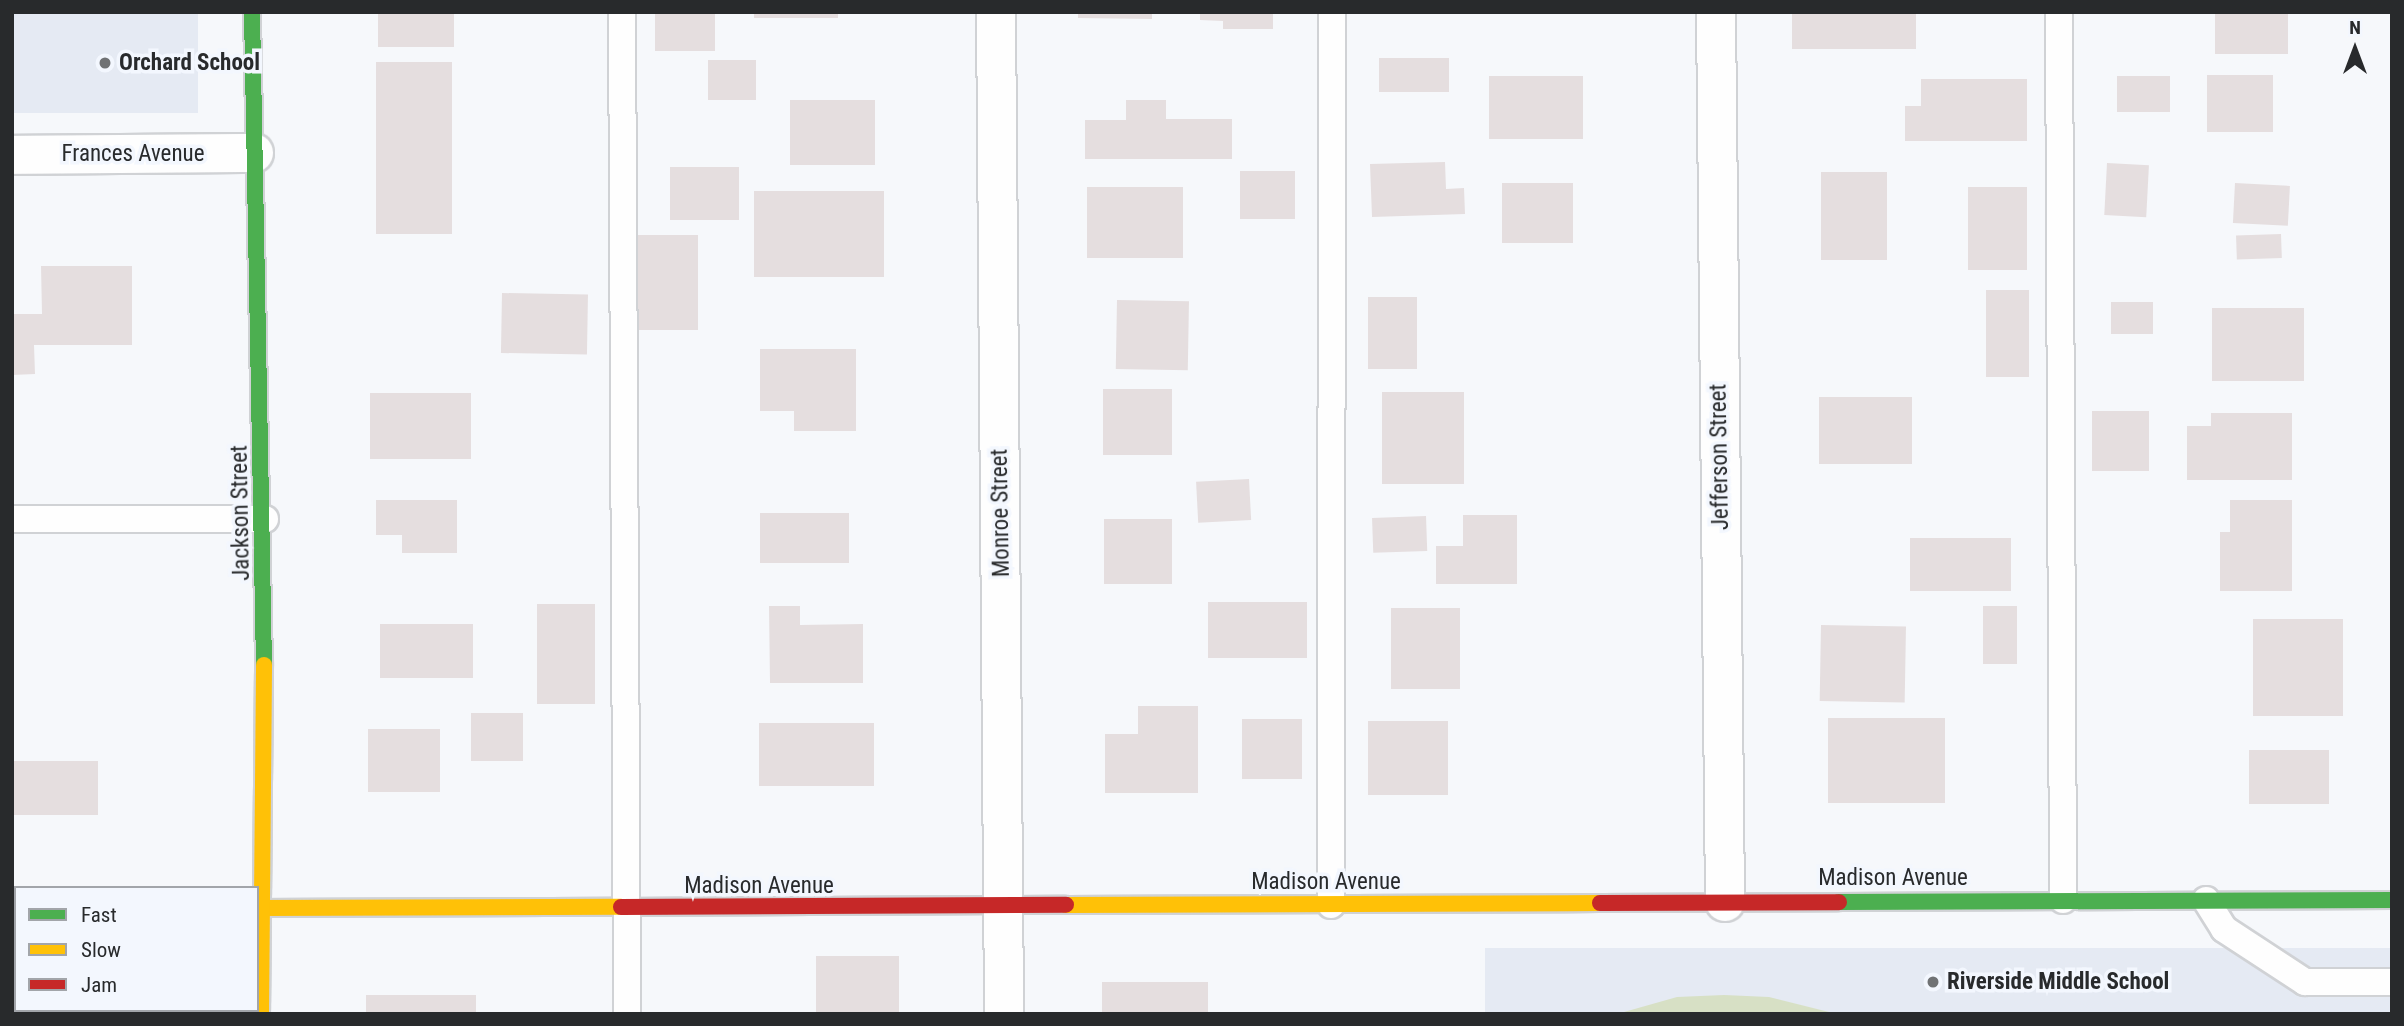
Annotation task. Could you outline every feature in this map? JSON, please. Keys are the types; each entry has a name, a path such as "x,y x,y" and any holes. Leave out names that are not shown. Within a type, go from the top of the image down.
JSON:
{"street":[{"name":"Jackson Street","path":"252,12 265,519 261,1014"},
{"name":"Monroe Street","path":"996,12 1004,1014"},
{"name":"Jefferson Street","path":"1716,12 1725,902"},
{"name":"Frances Avenue","path":"12,155 254,153"},
{"name":"Madison Avenue","path":"260,908 1004,908 2392,900"}],"lane":[{"path":"622,12 627,1014"},
{"path":"1331,905 1332,12"},
{"path":"2059,12 2063,900"},
{"path":"12,519 265,519"},
{"path":"2206,900 2224,929 2305,982 2392,982"}],"shaded area":[{"name":"Orchard School","path":"12,12 198,12 198,113 12,113"},
{"name":"Riverside Middle School","path":"1485,948 2392,948 2392,1014 1485,1014"}],"green space":[{"path":"1677,997 1769,997 1837,1014 1617,1014"}],"building":[{"path":"378,12 454,12 454,47 378,47"},
{"path":"655,12 715,12 715,51 655,51"},
{"path":"754,12 838,12 838,18 754,18"},
{"path":"1078,12 1152,12 1152,19 1078,18"},
{"path":"1200,12 1273,12 1273,29 1223,29 1223,21 1200,20"},
{"path":"1792,12 1916,12 1916,49 1792,49"},
{"path":"2215,12 2288,12 2288,54 2215,54"},
{"path":"1379,58 1449,58 1449,92 1379,92"},
{"path":"708,60 756,60 756,100 708,100"},
{"path":"376,62 452,62 452,234 376,234"},
{"path":"2207,75 2273,75 2273,132 2207,132"},
{"path":"1489,76 1583,76 1583,139 1489,139"},
{"path":"2117,76 2170,76 2170,112 2117,112"},
{"path":"1921,79 2027,79 2027,141 1905,141 1905,106 1921,106"},
{"path":"790,100 875,100 875,165 790,165"},
{"path":"1126,100 1166,100 1166,119 1232,119 1232,159 1085,159 1085,120 1126,120"},
{"path":"1445,162 1446,189 1464,188 1465,214 1372,217 1370,164"},
{"path":"2107,163 2149,165 2146,217 2104,215"},
{"path":"670,167 739,167 739,220 670,220"},
{"path":"1240,171 1295,171 1295,219 1240,219"},
{"path":"1821,172 1887,172 1887,260 1821,260"},
{"path":"1502,183 1573,183 1573,243 1502,243"},
{"path":"2235,183 2290,186 2288,226 2233,223"},
{"path":"1087,187 1183,187 1183,258 1087,258"},
{"path":"1968,187 2027,187 2027,270 1968,270"},
{"path":"754,191 884,191 884,277 754,277"},
{"path":"2281,234 2282,258 2237,260 2236,236"},
{"path":"638,235 698,235 698,330 638,330"},
{"path":"41,266 132,266 132,345 34,345 35,374 12,375 12,314 42,314"},
{"path":"1986,290 2029,290 2029,377 1986,377"},
{"path":"502,293 588,295 587,354 501,353"},
{"path":"1368,297 1417,297 1417,369 1368,369"},
{"path":"1117,300 1189,301 1188,370 1116,369"},
{"path":"2111,302 2153,302 2153,334 2111,334"},
{"path":"2212,308 2304,308 2304,381 2212,381"},
{"path":"760,349 856,349 856,431 794,431 794,411 760,411"},
{"path":"1103,389 1172,389 1172,455 1103,455"},
{"path":"1382,392 1464,392 1464,484 1382,484"},
{"path":"370,393 471,393 471,459 370,459"},
{"path":"1819,397 1912,397 1912,464 1819,464"},
{"path":"2092,411 2149,411 2149,471 2092,471"},
{"path":"2211,413 2292,413 2292,480 2187,480 2187,426 2211,426"},
{"path":"1249,479 1251,520 1198,523 1196,482"},
{"path":"376,500 457,500 457,553 402,553 402,535 376,535"},
{"path":"2230,500 2292,500 2292,591 2220,591 2220,532 2230,532"},
{"path":"760,513 849,513 849,563 760,563"},
{"path":"1463,515 1517,515 1517,584 1436,584 1436,546 1463,546"},
{"path":"1426,516 1427,551 1373,553 1372,518"},
{"path":"1104,519 1172,519 1172,584 1104,584"},
{"path":"1910,538 2011,538 2011,591 1910,591"},
{"path":"1208,602 1307,602 1307,658 1208,658"},
{"path":"537,604 595,604 595,704 537,704"},
{"path":"769,606 800,606 800,625 863,624 863,683 770,683"},
{"path":"1983,606 2017,606 2017,664 1983,664"},
{"path":"1391,608 1460,608 1460,689 1391,689"},
{"path":"2253,619 2343,619 2343,716 2253,716"},
{"path":"380,624 473,624 473,678 380,678"},
{"path":"1821,625 1906,626 1905,702 1820,701"},
{"path":"1138,706 1198,706 1198,793 1105,793 1105,734 1138,734"},
{"path":"471,713 523,713 523,761 471,761"},
{"path":"1828,718 1945,718 1945,803 1828,803"},
{"path":"1242,719 1302,719 1302,779 1242,779"},
{"path":"1368,721 1448,721 1448,795 1368,795"},
{"path":"759,723 874,723 874,786 759,786"},
{"path":"368,729 440,729 440,792 368,792"},
{"path":"2249,750 2329,750 2329,804 2249,804"},
{"path":"12,761 98,761 98,815 12,815"},
{"path":"816,956 899,956 899,1014 816,1014"},
{"path":"1102,982 1208,982 1208,1014 1102,1014"},
{"path":"366,995 476,995 476,1014 366,1014"},
{"path":"63,1012 136,1012 136,1014"}],"traffic: fast":[{"path":"252,12 264,665"},
{"path":"1839,902 2392,900"}],"traffic: slow":[{"path":"261,1014 264,665"},
{"path":"1066,905 1600,903"},
{"path":"260,908 621,907"}],"traffic: jam":[{"path":"1600,903 1839,902"},
{"path":"621,907 1066,905"}],"place":[{"name":"Orchard School","path":"105,63"},
{"name":"Riverside Middle School","path":"1933,982"}]}
